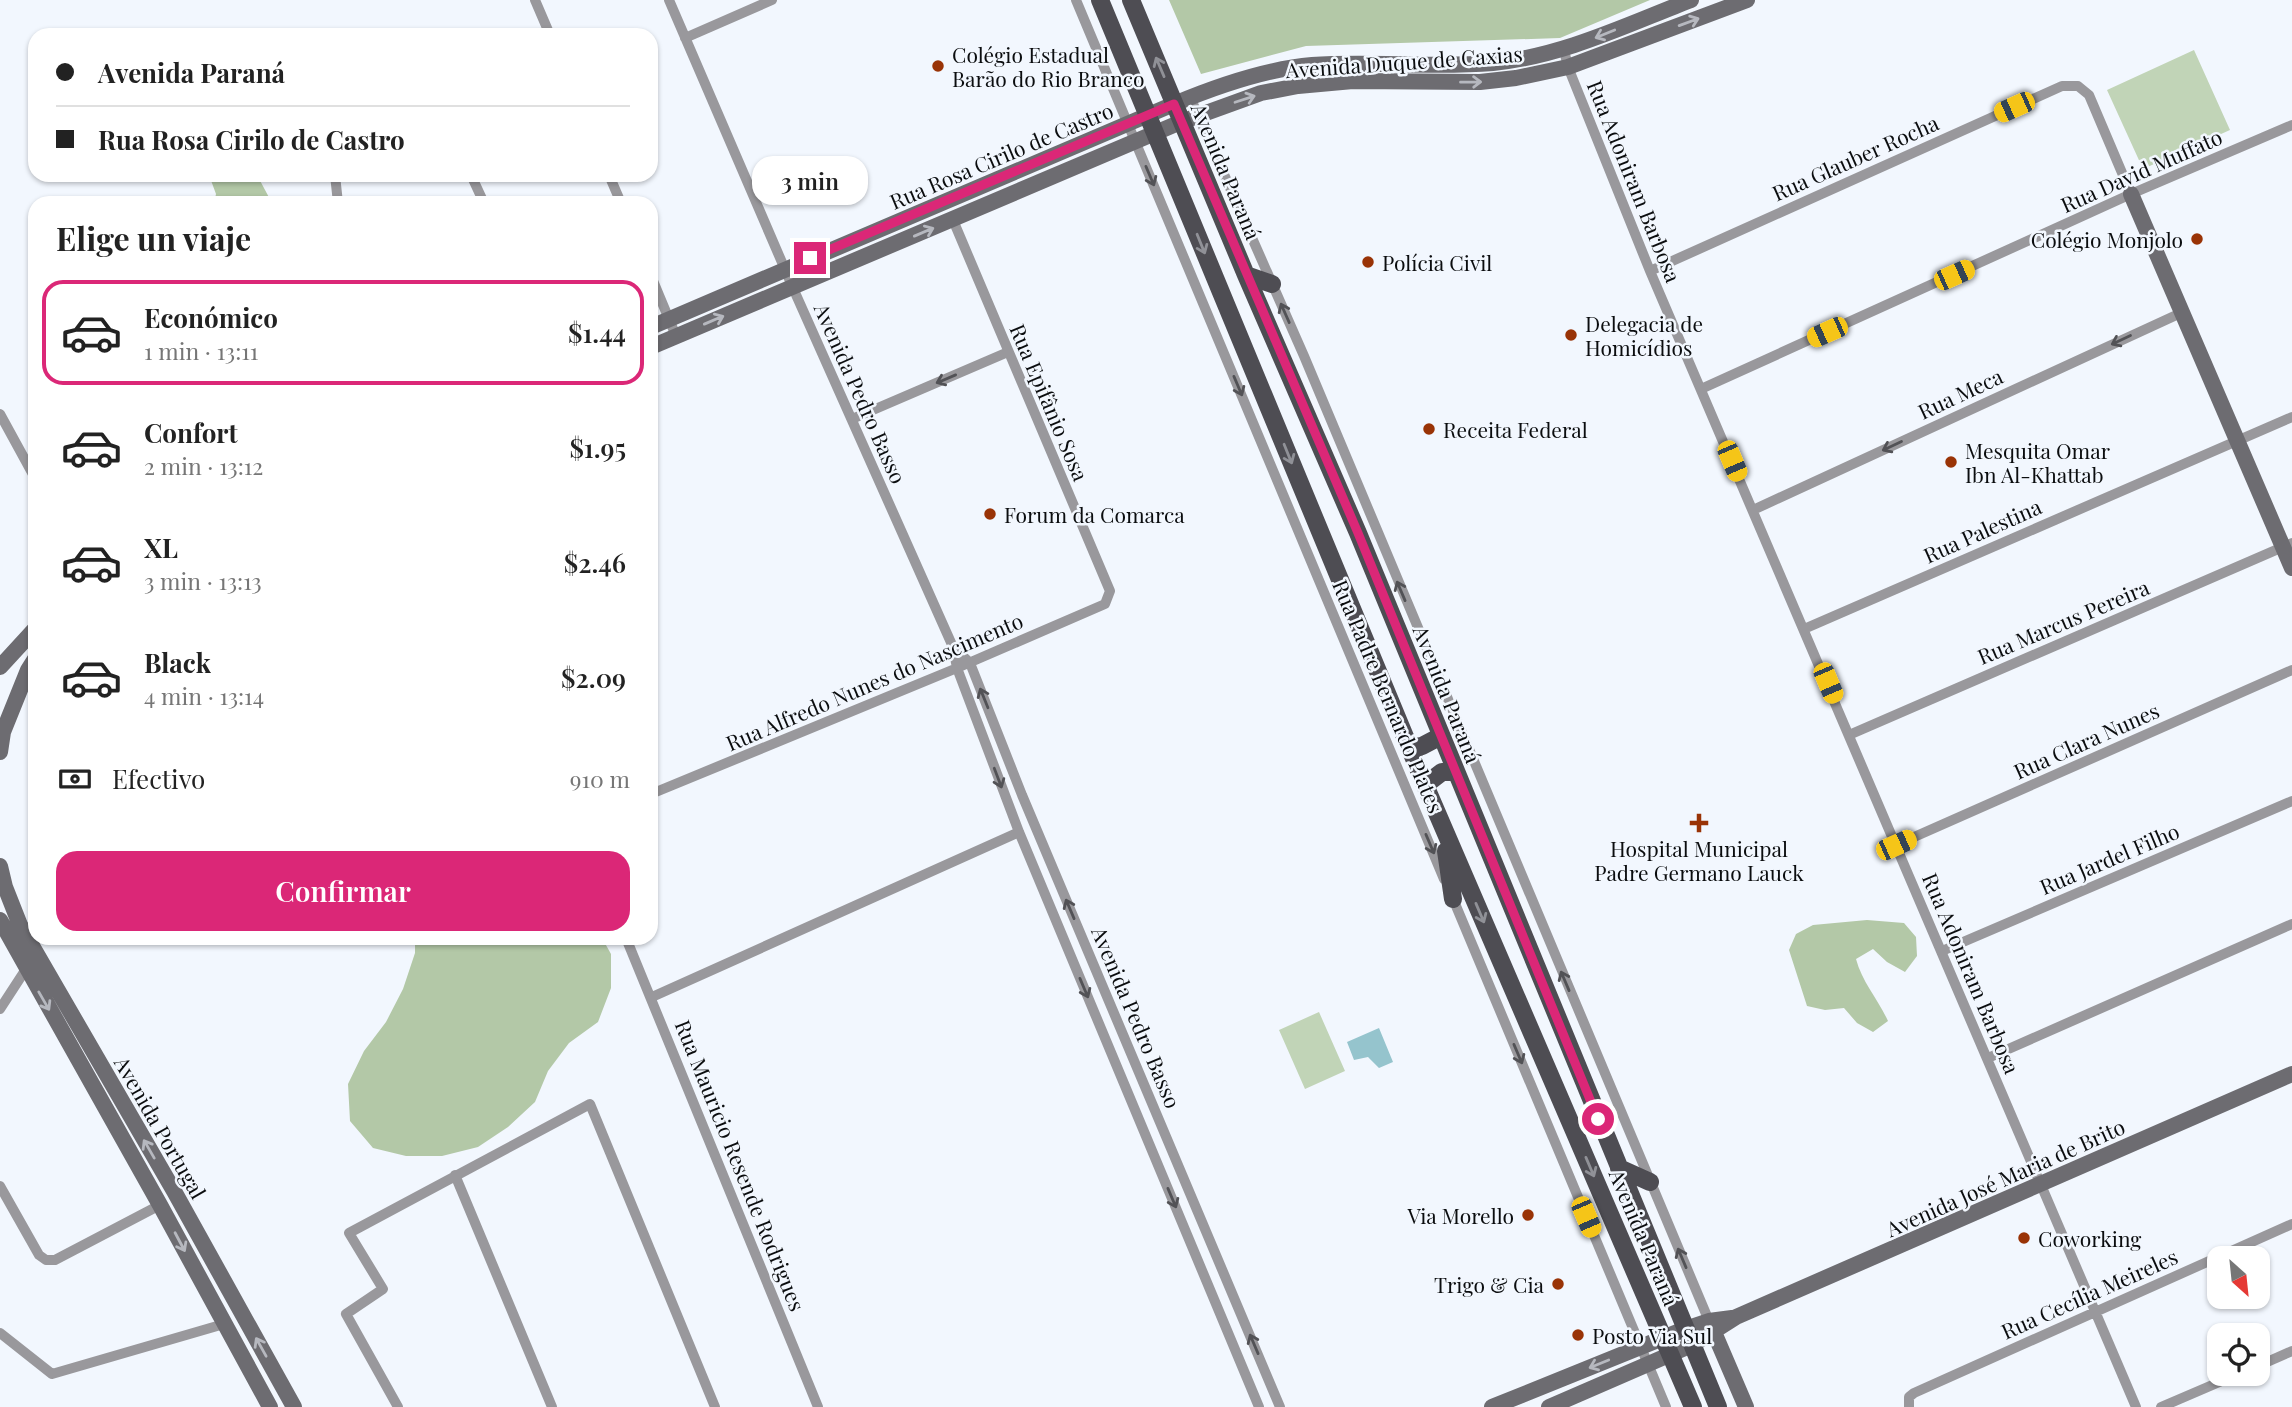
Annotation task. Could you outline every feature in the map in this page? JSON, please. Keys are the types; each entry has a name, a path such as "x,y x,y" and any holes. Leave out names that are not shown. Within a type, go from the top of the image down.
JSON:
{"main road":[{"name":"Avenida Paraná","path":"1100,0 1441,823 1693,1407"},
{"name":"Avenida Paraná","path":"1131,0 1182,100 1246,275 1358,533 1718,1407"},
{"name":"Avenida Duque de Caxias","path":"1182,100 1271,72 1310,65 1492,63 1564,50 1691,0"},
{"name":"Avenida Duque de Caxias","path":"658,344 1189,119 1261,93 1298,86 1353,82 1480,82 1516,78 1568,67 1747,0"},
{"name":"Rua Rosa Cirilo de Castro","path":"658,324 1182,100"},
{"path":"2131,194 2287,545 2292,568"},
{"path":"1246,275 1272,284"},
{"path":"0,667 28,637"},
{"path":"0,752 1,731 28,670"},
{"path":"1410,748 1422,746 1441,736"},
{"path":"1425,785 1442,772 1455,772"},
{"path":"1441,823 1453,899"},
{"name":"Avenida Portugal","path":"0,866 5,887 28,939"},
{"name":"Avenida Portugal","path":"0,920 270,1407"},
{"name":"Avenida Portugal","path":"32,945 174,1191 294,1407"},
{"name":"Avenida José Maria de Brito","path":"1549,1407 1671,1354 1689,1337 1711,1327 2292,1074"},
{"path":"1619,1168 1650,1182"},
{"path":"1711,1327 1746,1407"},
{"name":"Avenida José Maria de Brito","path":"1492,1407 1663,1337 1689,1337"}],"street":[{"path":"535,0 547,28"},
{"name":"Avenida Pedro Basso","path":"669,0 793,288 953,647 957,668 1019,832 1259,1407"},
{"path":"684,38 772,0"},
{"name":"Rua Padre Bernardo Plates","path":"1076,0 1666,1407"},
{"name":"Rua Adoniram Barbosa","path":"1564,50 1568,67 1650,271 2136,1407"},
{"name":"Rua Glauber Rocha","path":"1650,271 2062,86 2078,86 2089,95 2131,194"},
{"path":"1189,119 1272,284 1711,1327"},
{"name":"Rua David Muffato","path":"1701,389 2131,194 2292,125"},
{"name":"Rua Epifânio Sosa","path":"953,220 1110,592 1108,599"},
{"path":"658,293 676,336"},
{"name":"Rua Meca","path":"1753,510 2183,312"},
{"path":"852,419 1008,352"},
{"path":"0,414 28,465"},
{"name":"Rua Palestina","path":"1804,629 2292,416"},
{"name":"Rua Marcus Pereira","path":"1849,735 2287,545"},
{"name":"Rua Alfredo Nunes do Nascimento","path":"658,791 970,663 1105,604 1108,599"},
{"name":"Avenida Pedro Basso","path":"953,647 970,663 1022,795 1280,1407"},
{"name":"Rua Clara Nunes","path":"1896,845 2292,670"},
{"name":"Rua Jardel Filho","path":"1942,951 2292,801"},
{"path":"652,997 1019,832"},
{"path":"1988,1058 2292,924"},
{"name":"Rua Mauricio Resende Rodrigues","path":"629,945 818,1407"},
{"path":"0,1009 26,969"},
{"path":"398,1407 346,1314 383,1289 349,1233 590,1104 715,1407"},
{"path":"455,1175 552,1407"},
{"path":"0,1186 39,1255 46,1260 55,1259 160,1205"},
{"name":"Rua Cecília Meireles","path":"1909,1405 1909,1396 1913,1393 2292,1224"},
{"path":"0,1333 52,1374 224,1324"},
{"path":"2270,1361 2292,1351"},
{"path":"2161,1407 2210,1386"}],"green space":[{"path":"1169,0 1650,0 1560,38 1306,46 1201,74"},
{"path":"2194,50 2230,130 2143,169 2107,90"},
{"path":"212,182 261,182 268,196 216,196"},
{"path":"1867,920 1904,923 1916,937 1917,956 1905,972 1887,962 1873,949 1856,959 1888,1021 1873,1032 1857,1023 1844,1008 1825,1010 1807,1006 1789,950 1796,934 1813,925"},
{"path":"415,945 606,945 611,954 611,988 598,1022 569,1043 548,1071 535,1102 508,1127 478,1147 442,1156 406,1156 373,1148 350,1121 348,1084 364,1051 386,1022 403,989 415,953"},
{"path":"1319,1012 1345,1071 1305,1089 1279,1030"}],"water":[{"path":"1379,1028 1393,1062 1379,1068 1368,1057 1354,1060 1347,1042"}],"place":[{"name":"Colégio Estadual Barão do Rio Branco","path":"938,66"},
{"name":"Colégio Monjolo","path":"2197,239"},
{"name":"Polícia Civil","path":"1368,262"},
{"name":"Delegacia de Homicídios","path":"1571,335"},
{"name":"Receita Federal","path":"1429,429"},
{"name":"Mesquita Omar Ibn Al-Khattab","path":"1951,462"},
{"name":"Forum da Comarca","path":"990,514"},
{"name":"Hospital Municipal Padre Germano Lauck","path":"1699,823"},
{"name":"Via Morello","path":"1528,1215"},
{"name":"Coworking","path":"2024,1238"},
{"name":"Trigo & Cia","path":"1558,1284"},
{"name":"Posto Via Sul","path":"1578,1335"}],"route":[{"path":"810,258 1174,104 1358,533 1598,1119"}]}
